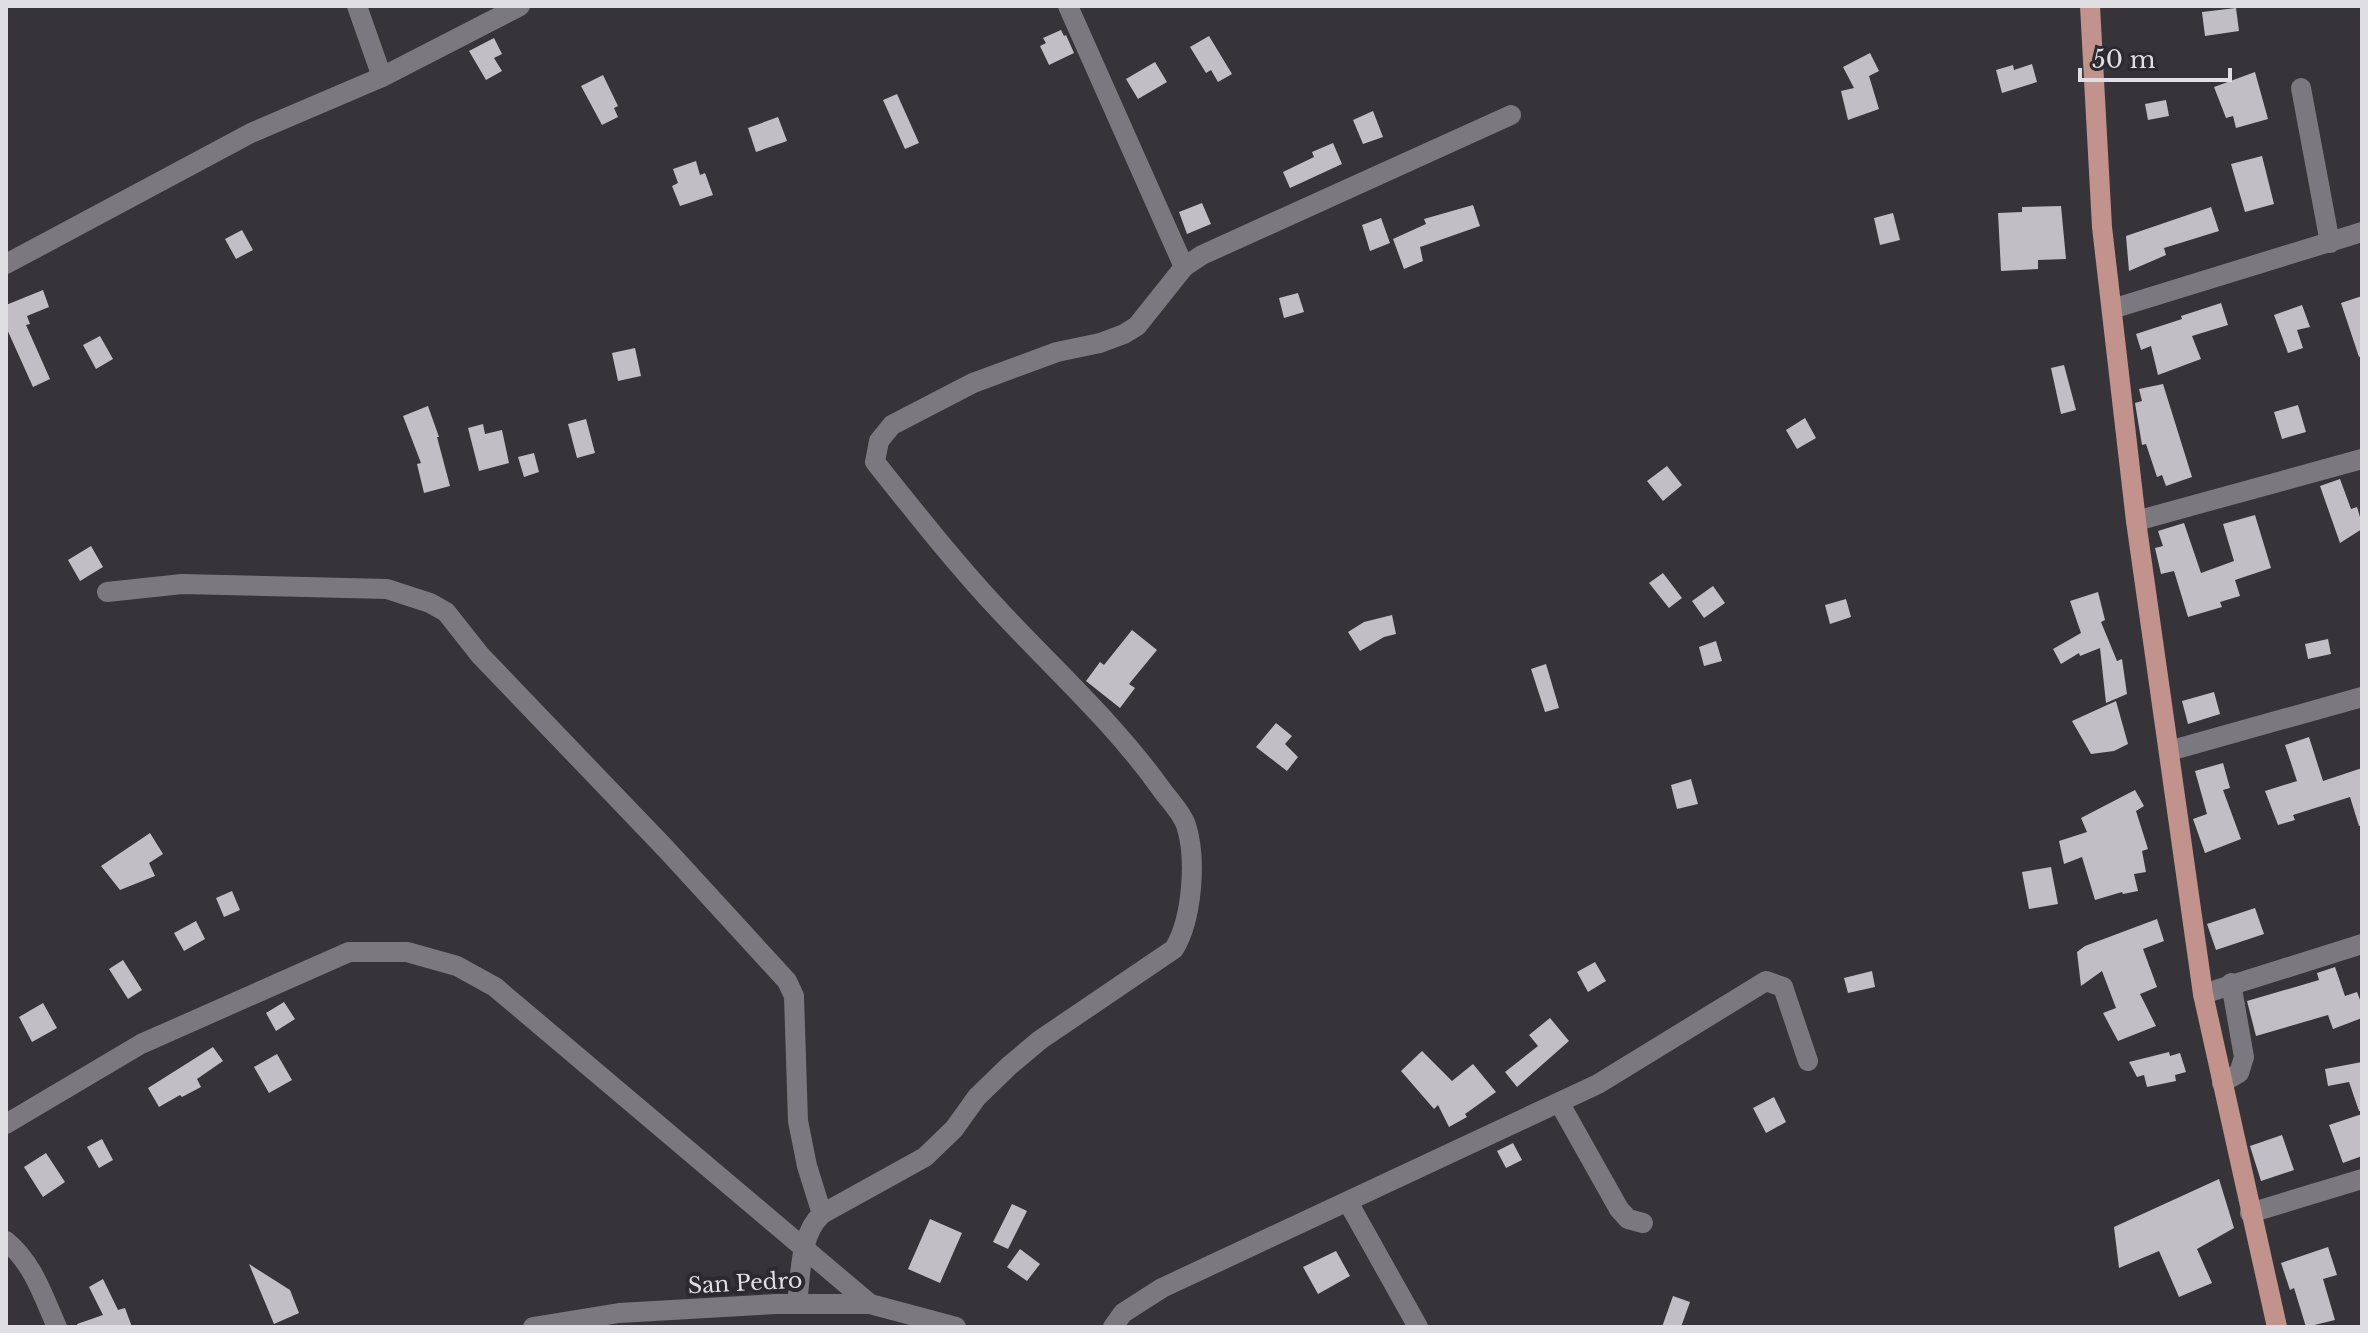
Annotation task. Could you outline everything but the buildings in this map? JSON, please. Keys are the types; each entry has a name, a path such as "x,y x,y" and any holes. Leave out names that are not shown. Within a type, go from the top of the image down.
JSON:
{"main road":[{"path":"2090,6 2102,227 2136,521 2203,994 2277,1327"}],"street":[{"path":"357,6 382,77"},
{"path":"6,264 251,133 382,77 520,6"},
{"path":"1068,6 1184,267"},
{"path":"2301,88 2330,243"},
{"path":"797,1304 804,1251 813,1222 822,1214 925,1157 954,1129 977,1097 1040,1040 1174,949 1183,935 1191,894 1186,824 1144,765 919,518 875,462 879,441 892,425 973,383 1057,352 1100,343 1124,334 1137,326 1184,267 1202,255 1511,115"},
{"path":"2112,309 2362,232"},
{"path":"2136,521 2362,459"},
{"path":"107,592 182,584 387,589 430,603 446,612 480,655 666,849 787,981 794,996 798,1121 807,1166 822,1214"},
{"path":"2169,751 2362,697"},
{"path":"2203,994 2362,944"},
{"path":"6,1124 141,1044 349,952 407,952 457,966 495,987 870,1304"},
{"path":"1113,1327 1123,1313 1162,1288 1598,1084 1766,981 1783,987 1808,1061"},
{"path":"2222,1083 2239,1073 2244,1057 2231,983"},
{"path":"1560,1104 1619,1209 1628,1219 1643,1223"},
{"path":"2250,1213 2362,1179"},
{"path":"1348,1202 1418,1327"},
{"path":"6,1241 31,1269 57,1327"},
{"name":"San Pedro","path":"533,1327 619,1313 688,1318 797,1304 870,1304 956,1327"}]}
